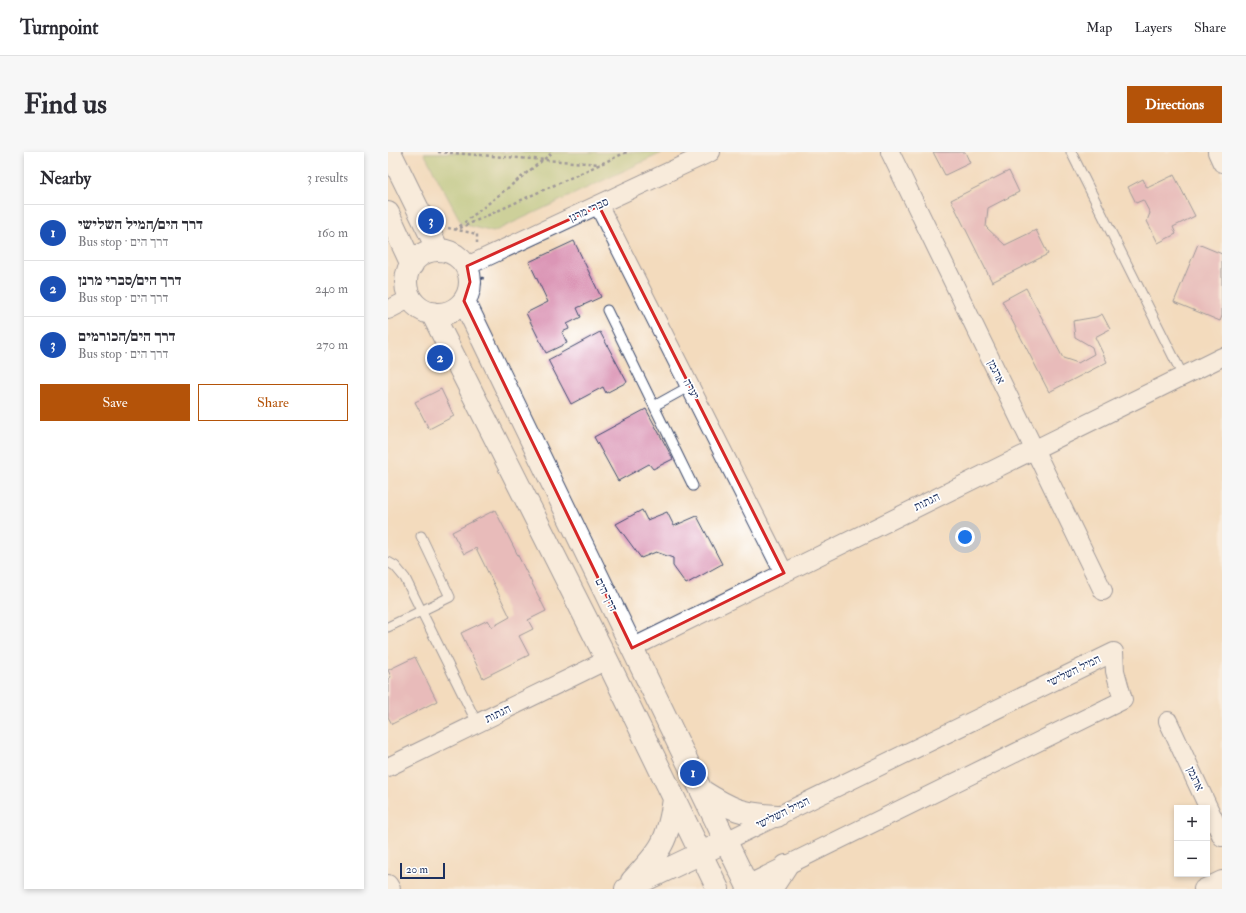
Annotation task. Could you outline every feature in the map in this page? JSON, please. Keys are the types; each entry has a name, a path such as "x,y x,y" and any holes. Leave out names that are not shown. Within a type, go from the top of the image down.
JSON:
{"street":[{"name":"סברי מרנן","path":"476,271 599,206 711,152"},
{"name":"ארגמן","path":"890,152 1103,591"},
{"path":"1217,152 1222,163"},
{"path":"393,154 436,245 457,256 476,271 470,282 468,292 471,297 450,312 432,313 420,308 411,298 407,281 412,264 436,245"},
{"name":"יערה","path":"599,206 784,573"},
{"path":"388,213 412,264"},
{"name":"דרך הים","path":"471,297 632,648 726,841 745,888"},
{"path":"388,310 411,298"},
{"path":"432,313 607,660 718,889"},
{"name":"הגתות","path":"632,648 1222,357"},
{"name":"המיל השלישי","path":"626,889 1114,652 1115,671 1123,700 786,866 745,888"},
{"name":"הגתות","path":"388,767 607,660"},
{"name":"ארגמן","path":"1168,721 1222,837"},
{"path":"702,791 730,808 749,814 777,816"},
{"path":"626,889 664,843 671,824 674,799"},
{"path":"771,889 786,866"},
{"path":"1202,889 1222,880"},
{"path":"388,884 390,889"}],"lane":[{"path":"1071,152 1182,376"},
{"path":"607,310 693,486"},
{"path":"654,406 690,386"},
{"path":"388,627 422,612 450,597 421,536"},
{"path":"388,562 395,566 405,578 478,723"}],"path":[{"path":"438,152 601,164"},
{"path":"436,245 553,152"},
{"path":"455,230 627,152"},
{"path":"471,297 481,280 476,271"}],"highlighted area":[{"path":"599,206 784,573 632,648 464,301 470,282 467,266"}],"green space":[{"path":"664,152 493,232 462,224 424,153"}],"building":[{"path":"933,152 965,152 970,163 945,175"},
{"path":"1009,171 1019,192 988,208 986,227 1005,245 1036,230 1048,254 992,282 951,200"},
{"path":"1174,175 1195,216 1173,227 1176,234 1158,243 1147,221 1150,213 1143,200 1136,203 1128,187 1143,179 1147,188"},
{"path":"574,241 601,297 577,308 581,317 567,324 569,329 562,332 567,343 546,353 526,313 548,302 529,262"},
{"path":"1198,244 1222,254 1222,316 1220,321 1174,302"},
{"path":"1026,288 1063,358 1078,363 1094,354 1092,347 1075,337 1073,321 1096,317 1102,314 1110,329 1095,337 1107,362 1049,392 1002,301"},
{"path":"600,332 627,382 606,393 603,387 571,404 548,360"},
{"path":"441,389 454,416 429,429 415,402"},
{"path":"646,409 673,459 653,469 649,464 618,481 594,437"},
{"path":"495,510 546,611 528,620 533,629 519,636 529,655 483,678 461,633 488,620 492,627 510,617 476,548 464,554 452,532"},
{"path":"642,510 647,520 667,512 674,526 697,516 722,564 686,584 673,566 673,558 656,552 641,558 616,524"},
{"path":"415,657 437,701 392,724 388,717 388,679 391,677 388,670"}],"place":[{"name":"דרך הים/הכורמים","path":"431,221"},
{"name":"דרך הים/סברי מרנן","path":"440,358"},
{"name":"דרך הים/המיל השלישי","path":"693,773"}]}
